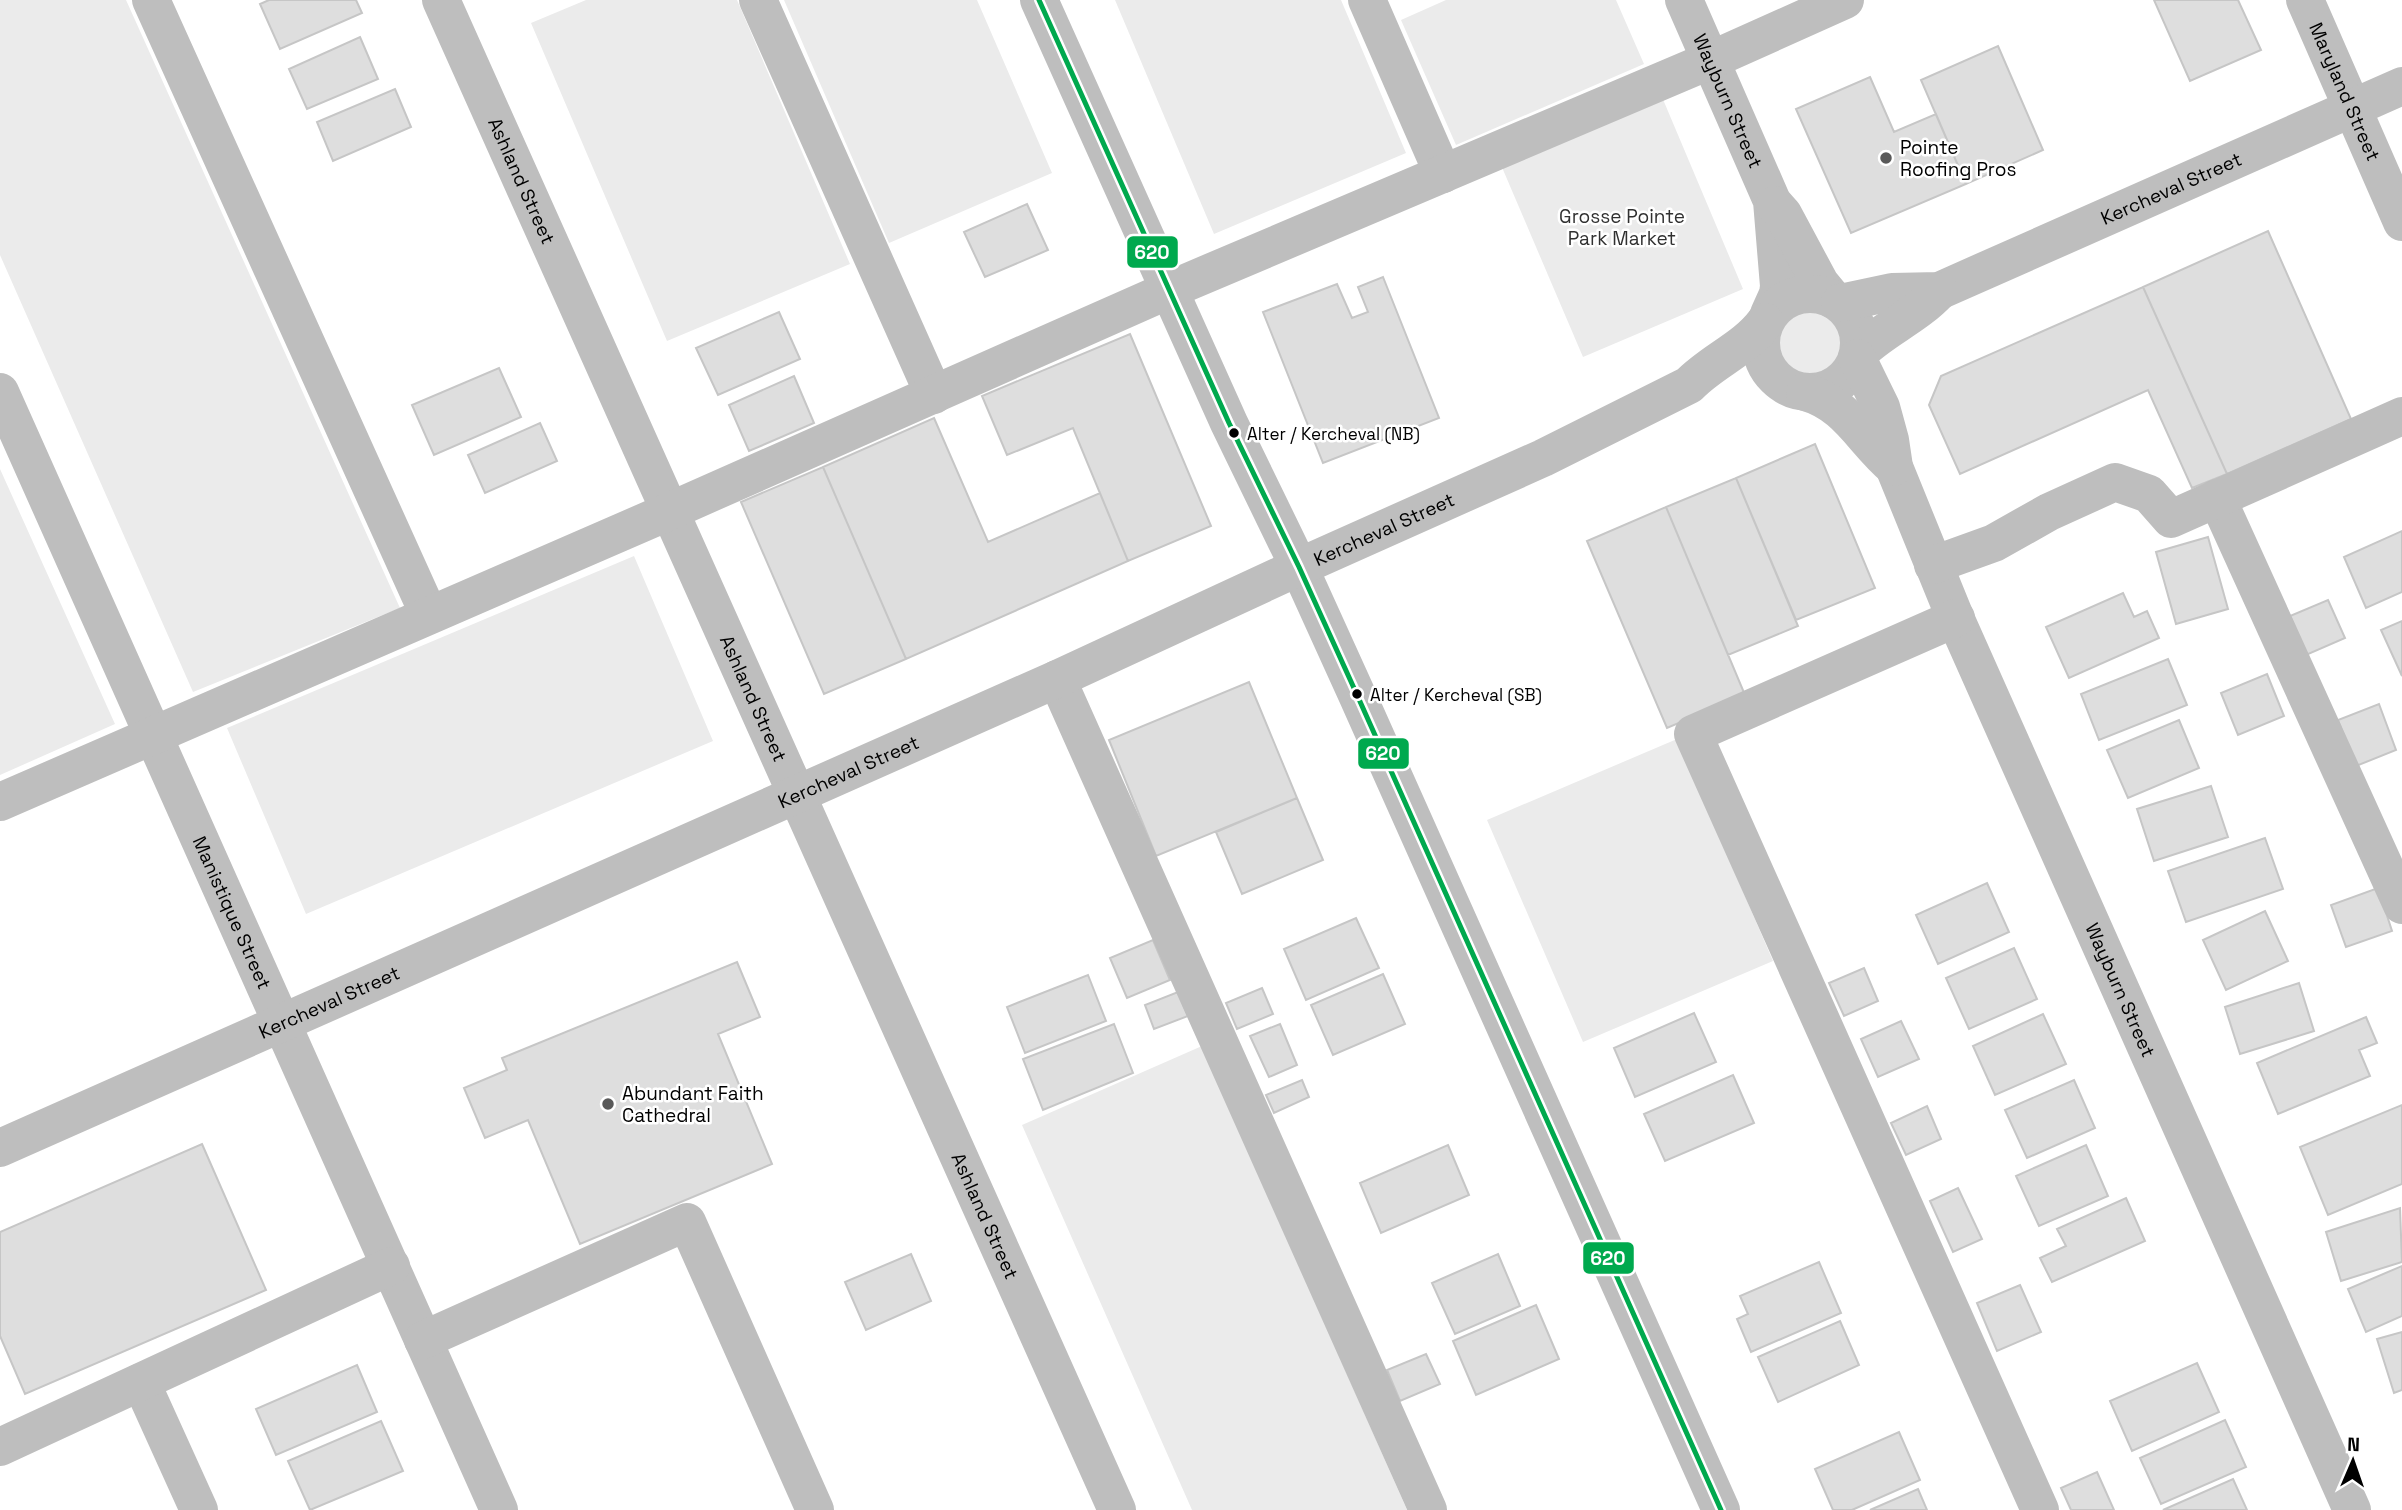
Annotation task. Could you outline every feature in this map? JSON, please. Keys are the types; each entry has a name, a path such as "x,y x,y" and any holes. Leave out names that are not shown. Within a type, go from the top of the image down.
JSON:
{"street":[{"path":"151,0 429,615"},
{"name":"Ashland Street","path":"441,0 1117,1510"},
{"path":"758,0 934,395"},
{"path":"1039,0 1229,423 1299,567 1721,1510"},
{"path":"1367,0 1443,174"},
{"name":"Wayburn Street","path":"1684,0 1772,201 1783,214 1820,284 1837,302"},
{"path":"0,802 1170,290 1711,60 1845,0"},
{"name":"Maryland Street","path":"2305,0 2402,222"},
{"name":"Kercheval Street","path":"0,1148 1057,679 1543,458 1689,384 1702,371 1755,335 1780,304 1793,297 1807,293 1821,295 1837,302 1892,292 1938,290 2402,86"},
{"name":"Wayburn Street","path":"1767,318 1779,286 1772,201"},
{"name":"Kercheval Street","path":"1689,384 1758,379 1819,392 1831,388 1851,371 1858,356 1878,335 1927,304 1938,290"},
{"path":"1837,302 1850,313 1857,326 1860,340 1858,356"},
{"path":"1767,318 1760,338 1761,355 1769,371 1793,388"},
{"name":"Wayburn Street","path":"1858,356 1881,407 1894,467 1933,565 2351,1510"},
{"name":"Wayburn Street","path":"1793,388 1821,397 1839,408 1878,454 1894,467"},
{"name":"Manistique Street","path":"0,392 499,1510"},
{"path":"1933,565 1994,543 2049,512 2115,482 2149,494 2171,519 2402,416"},
{"path":"2217,498 2402,905"},
{"path":"1956,618 1693,734 2040,1510"},
{"path":"1057,679 1428,1510"},
{"path":"424,1340 687,1222 816,1510"},
{"path":"0,1446 391,1266"},
{"path":"141,1382 199,1510"}],"green space":[{"path":"0,0 126,0 400,608 193,692 0,255"},
{"path":"586,0 737,0 850,264 667,341 531,23"},
{"path":"784,0 977,0 1052,173 889,243"},
{"path":"1115,0 1341,0 1406,153 1214,234"},
{"path":"1446,0 1616,0 1644,64 1456,145 1401,20"},
{"name":"Grosse Pointe Park Market","path":"1662,97 1743,289 1583,357 1501,165"},
{"path":"1810,310 1823,313 1834,320 1841,331 1844,344 1841,357 1834,368 1823,375 1810,378 1797,375 1786,368 1779,357 1776,344 1779,331 1786,320 1797,313"},
{"path":"0,469 115,724 0,775"},
{"path":"634,556 713,741 306,914 227,728"},
{"path":"1677,739 1773,961 1583,1042 1487,820"},
{"path":"1202,1046 1407,1510 1192,1510 1022,1125"}],"building":[{"path":"269,0 356,0 362,13 280,49 260,4"},
{"path":"2154,0 2238,0 2261,50 2190,81"},
{"path":"360,37 378,79 307,109 289,69"},
{"path":"1998,46 2043,150 1966,184 1921,80"},
{"name":"Pointe Roofing Pros","path":"1870,77 1894,132 1936,114 1966,184 1851,233 1796,109"},
{"path":"395,89 411,127 333,161 317,122"},
{"path":"1027,204 1048,250 985,277 964,232"},
{"path":"2268,231 2351,419 2227,474 2143,287"},
{"path":"1383,277 1439,418 1323,463 1263,312 1337,284 1352,318 1368,312 1358,287"},
{"path":"2143,287 2227,474 2192,488 2148,390 1960,474 1929,405 1941,376"},
{"path":"779,312 800,359 718,395 696,348"},
{"path":"1130,334 1211,526 1128,561 1073,428 1007,455 982,396"},
{"path":"499,368 521,417 434,455 412,405"},
{"path":"794,376 814,423 749,451 729,405"},
{"path":"934,418 988,542 1100,493 1128,561 906,659 823,467"},
{"path":"540,423 557,461 485,493 468,455"},
{"path":"1815,444 1875,588 1796,620 1736,478"},
{"path":"823,467 906,659 824,694 741,502"},
{"path":"1736,478 1798,626 1728,655 1666,507"},
{"path":"1666,507 1745,695 1667,728 1587,541"},
{"path":"2402,531 2402,592 2366,608 2344,557"},
{"path":"2208,537 2228,609 2176,624 2156,552"},
{"path":"2123,593 2134,617 2147,611 2159,638 2069,678 2046,627"},
{"path":"2328,600 2345,638 2306,655 2290,616"},
{"path":"2402,621 2402,676 2381,630"},
{"path":"2168,659 2187,705 2099,740 2081,694"},
{"path":"2267,674 2284,716 2238,735 2221,693"},
{"path":"1249,682 1297,798 1156,856 1109,740"},
{"path":"2379,704 2396,750 2356,766 2338,720"},
{"path":"2179,720 2199,768 2128,798 2107,750"},
{"path":"2211,786 2228,837 2154,861 2137,809"},
{"path":"1297,798 1323,860 1242,894 1216,832"},
{"path":"2265,838 2283,889 2186,922 2168,871"},
{"path":"1987,883 2009,932 1938,964 1916,915"},
{"path":"2378,888 2392,931 2346,947 2331,905"},
{"path":"2265,911 2288,961 2226,990 2203,940"},
{"path":"1356,918 1379,968 1306,1000 1284,949"},
{"path":"1153,940 1170,980 1127,998 1110,958"},
{"path":"2014,948 2037,999 1969,1029 1946,978"},
{"name":"Abundant Faith Cathedral","path":"737,962 760,1017 718,1034 772,1164 580,1244 528,1120 485,1138 464,1088 507,1070 502,1058"},
{"path":"1864,968 1878,1001 1844,1016 1829,983"},
{"path":"1383,974 1405,1024 1333,1055 1311,1005"},
{"path":"1088,975 1106,1021 1025,1053 1007,1007"},
{"path":"2299,983 2314,1031 2240,1054 2225,1007"},
{"path":"1262,988 1273,1014 1237,1029 1226,1003"},
{"path":"1178,992 1188,1016 1154,1029 1145,1005"},
{"path":"1694,1013 1716,1062 1635,1097 1614,1048"},
{"path":"2043,1014 2066,1064 1995,1095 1973,1046"},
{"path":"2366,1017 2377,1043 2359,1050 2370,1076 2278,1114 2257,1063"},
{"path":"1901,1021 1919,1059 1878,1077 1861,1039"},
{"path":"1114,1024 1133,1073 1043,1110 1023,1059"},
{"path":"1280,1024 1297,1065 1269,1077 1250,1036"},
{"path":"1733,1075 1754,1123 1665,1161 1644,1114"},
{"path":"1302,1080 1309,1097 1274,1113 1266,1095"},
{"path":"2074,1080 2095,1128 2027,1158 2005,1110"},
{"path":"2402,1105 2402,1184 2328,1215 2300,1147"},
{"path":"1927,1106 1941,1139 1906,1155 1891,1123"},
{"path":"202,1144 266,1290 25,1394 0,1336 0,1232"},
{"path":"1448,1145 1469,1195 1381,1233 1360,1183"},
{"path":"2086,1145 2108,1196 2039,1226 2016,1176"},
{"path":"1958,1188 1982,1239 1953,1252 1930,1201"},
{"path":"2126,1198 2145,1241 2052,1282 2040,1258 2066,1246 2057,1229"},
{"path":"2400,1208 2402,1262 2341,1281 2326,1232"},
{"path":"911,1254 931,1301 866,1330 845,1282"},
{"path":"1498,1254 1520,1306 1455,1334 1432,1283"},
{"path":"1819,1262 1841,1313 1751,1352 1737,1319 1748,1314 1740,1296"},
{"path":"2402,1266 2402,1316 2366,1332 2348,1289"},
{"path":"2020,1285 2041,1332 1997,1351 1977,1303"},
{"path":"1536,1305 1559,1359 1476,1395 1453,1341"},
{"path":"1840,1321 1859,1365 1778,1402 1758,1357"},
{"path":"2402,1332 2402,1390 2394,1393 2377,1339"},
{"path":"1426,1354 1440,1384 1400,1401 1387,1370"},
{"path":"2197,1363 2219,1412 2132,1451 2110,1401"},
{"path":"357,1365 377,1412 276,1455 256,1409"},
{"path":"2225,1420 2246,1467 2161,1504 2140,1458"},
{"path":"381,1421 403,1471 310,1510 288,1461"},
{"path":"1899,1432 1920,1480 1852,1510 1833,1510 1815,1469"},
{"path":"2097,1472 2114,1510 2071,1510 2061,1488"},
{"path":"2233,1479 2247,1510 2163,1510"},
{"path":"1918,1489 1927,1510 1870,1510"}],"transit line":[{"name":"620","path":"1039,0 1229,423 1358,697 1721,1510"}],"place":[{"name":"Pointe Roofing Pros","path":"1886,158"},
{"name":"Alter / Kercheval (NB)","path":"1234,433"},
{"name":"Alter / Kercheval (SB)","path":"1357,694"},
{"name":"Abundant Faith Cathedral","path":"608,1104"}]}
